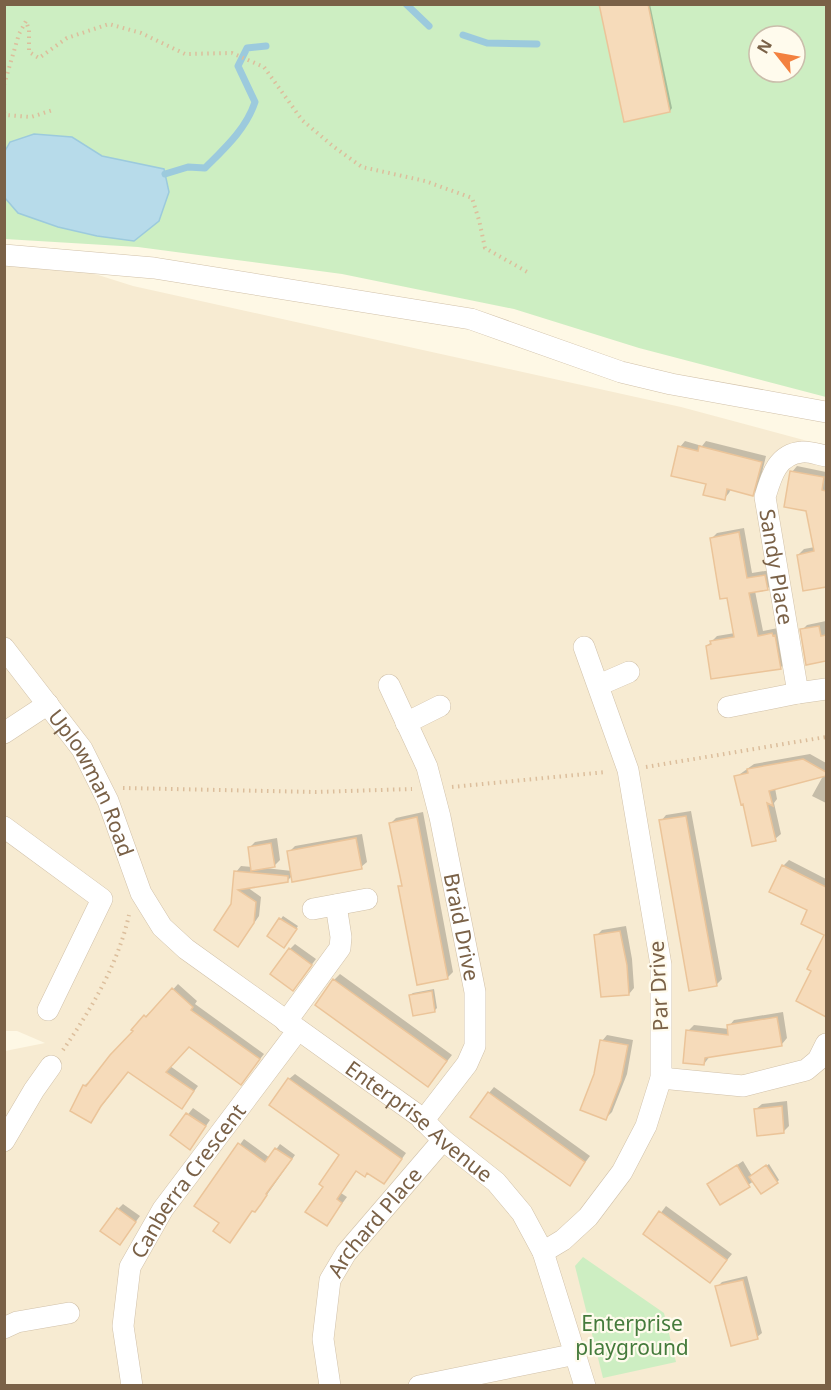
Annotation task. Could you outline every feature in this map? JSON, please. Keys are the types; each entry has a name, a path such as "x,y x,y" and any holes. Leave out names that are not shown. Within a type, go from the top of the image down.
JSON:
{"street":[{"path":"4,255 154,268 471,319 621,372 671,384 826,412"},
{"name":"Sandy Place","path":"798,693 765,497 774,468 784,458 802,452 826,456"},
{"name":"Par Drive","path":"543,1252 563,1240 588,1217 621,1172 646,1126 661,1078 661,965 628,770 584,647"},
{"name":"Uplowman Road","path":"4,648 82,749 101,787 141,893 162,927"},
{"path":"599,686 629,672"},
{"name":"Braid Drive","path":"389,685 427,767 440,817 476,992 475,1046 467,1064 423,1121"},
{"path":"728,707 826,688"},
{"path":"4,733 48,704"},
{"path":"406,723 440,706"},
{"path":"4,827 102,899 48,1010"},
{"path":"313,909 367,899"},
{"name":"Canberra Crescent","path":"132,1386 123,1326 130,1267 163,1209 292,1026 340,948 341,937 336,905"},
{"name":"Enterprise Avenue","path":"162,927 186,949 423,1121 495,1182 522,1213 543,1252 585,1386"},
{"path":"661,1078 743,1086 806,1070 818,1060 826,1044"},
{"path":"4,1141 51,1066"},
{"name":"Archard Place","path":"330,1386 324,1339 330,1280 346,1253 443,1140"},
{"path":"4,1328 17,1322 69,1312"},
{"path":"419,1386 576,1354"}],"path":[{"path":"4,85 19,34 26,21 29,30 29,52 39,58 67,38 109,24 141,33 185,54 232,53 264,67 302,120 362,167 424,180 472,198 485,248 529,273"},
{"path":"4,112 6,115 31,117 53,110"},
{"path":"101,787 316,792 433,789 628,770 826,737"},
{"path":"51,1066 75,1033 111,971 123,941 130,911"}],"shaded area":[{"path":"5,261 76,268 133,286 681,407 826,446 826,1385 5,1385 5,1051 45,1043 17,1031 5,1031"}],"green space":[{"path":"4,5 826,5 826,397 639,348 514,309 342,274 138,247 5,239"},
{"name":"Enterprise playground","path":"583,1257 664,1313 676,1362 603,1378 575,1266"}],"water":[{"path":"34,134 72,137 102,156 164,169 169,192 159,221 134,241 58,227 18,213 5,198 5,151 10,142"}],"building":[{"path":"599,4 648,4 670,112 624,122"},
{"path":"678,446 698,451 699,446 762,462 753,496 727,489 725,500 703,495 706,484 671,476"},
{"path":"790,471 824,477 822,490 826,491 826,587 803,591 797,555 814,551 806,511 784,507"},
{"path":"739,532 747,578 765,575 768,590 749,593 758,636 772,633 773,636 775,635 781,669 711,679 706,646 711,644 710,641 734,637 727,598 720,599 710,538"},
{"path":"819,626 821,636 826,635 826,661 806,665 800,629"},
{"path":"803,759 826,772 826,776 769,791 773,806 767,803 776,841 752,846 734,776 748,773 747,769"},
{"path":"686,816 717,986 689,991 659,820"},
{"path":"417,817 448,979 417,985 398,886 402,886 389,823"},
{"path":"356,838 362,869 292,882 287,851"},
{"path":"271,843 275,867 251,871 248,847"},
{"path":"782,865 826,887 826,1017 796,1001 811,971 807,969 824,935 801,924 807,910 769,892"},
{"path":"234,871 288,876 288,882 238,890 256,902 254,923 238,947 214,930 231,904"},
{"path":"279,918 297,929 284,948 267,936"},
{"path":"620,931 627,965 629,995 601,997 594,935"},
{"path":"289,948 312,965 293,991 270,974"},
{"path":"333,979 447,1061 428,1087 315,1005"},
{"path":"172,988 193,1007 191,1010 260,1059 241,1085 189,1047 166,1072 194,1091 182,1109 128,1072 101,1106 91,1123 70,1111 83,1085 86,1086 144,1015 146,1017"},
{"path":"432,991 435,1012 413,1016 409,995"},
{"path":"777,1017 782,1046 705,1058 704,1065 683,1063 686,1030 728,1035 727,1025"},
{"path":"600,1040 628,1045 621,1081 606,1120 580,1110 594,1074"},
{"path":"288,1078 402,1159 384,1184 367,1173 365,1177 356,1171 337,1199 342,1203 327,1226 305,1212 323,1187 319,1184 339,1155 269,1105"},
{"path":"488,1092 585,1162 570,1186 470,1117"},
{"path":"782,1106 784,1133 757,1136 754,1109"},
{"path":"186,1113 206,1126 190,1150 170,1135"},
{"path":"238,1143 265,1162 275,1148 292,1159 230,1243 213,1231 219,1223 194,1206"},
{"path":"737,1165 750,1187 720,1205 707,1184"},
{"path":"766,1165 778,1183 761,1194 749,1177"},
{"path":"117,1208 136,1222 120,1245 100,1231"},
{"path":"659,1211 727,1260 710,1283 643,1234"},
{"path":"743,1280 758,1339 731,1346 715,1286"}],"waterway":[{"path":"406,4 429,26"},
{"path":"463,35 487,43 537,44"},
{"path":"165,174 188,167 205,168 234,138 255,102 238,66 247,48 266,46"}]}
